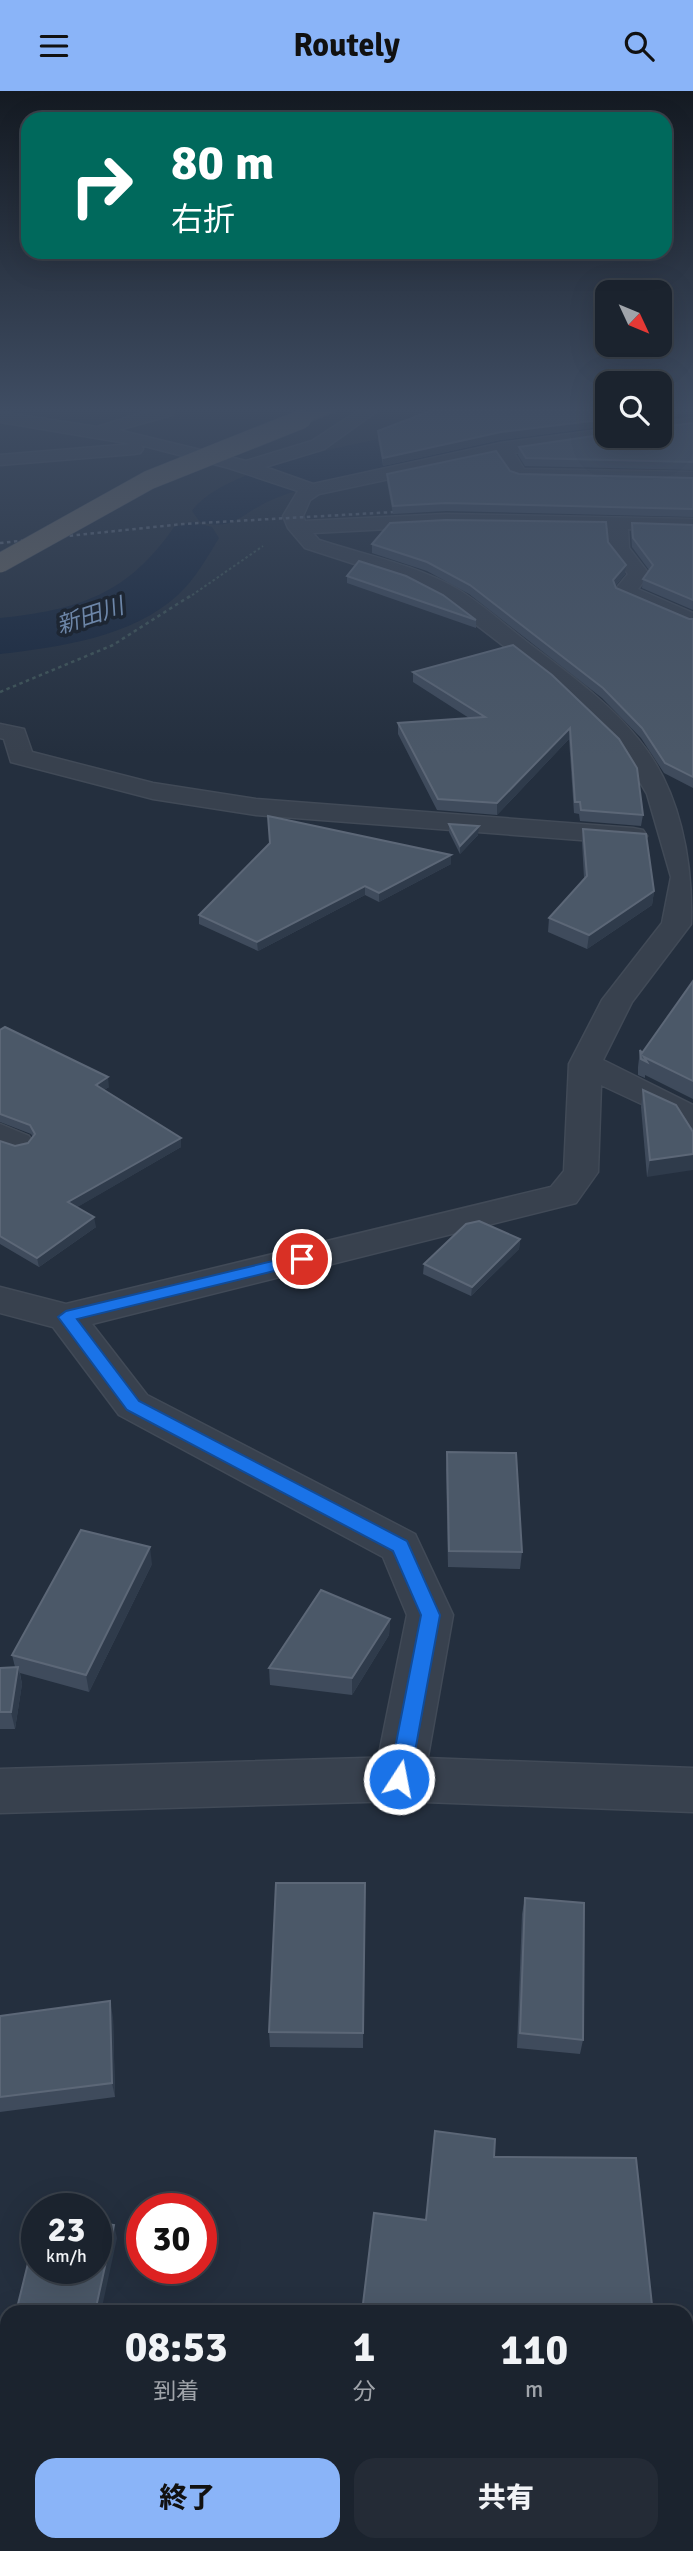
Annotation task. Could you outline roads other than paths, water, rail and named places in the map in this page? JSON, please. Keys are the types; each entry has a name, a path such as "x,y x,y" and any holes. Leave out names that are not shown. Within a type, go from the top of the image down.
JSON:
{"highway":[{"path":"0,563 67,526"}],"street":[{"path":"298,528 321,526"},
{"path":"618,526 619,549 639,574 625,591 689,619"},
{"path":"0,1300 66,1317 564,1195 581,1172 585,1064 617,1000 676,924 685,877 660,794 630,744 561,679 452,595 414,577 312,544 298,528"},
{"path":"0,731 15,734 20,757 166,793 256,807 673,839"},
{"path":"660,794 693,806"},
{"path":"585,1064 693,1118"},
{"path":"66,1317 133,1405 400,1546 430,1615 399,1779"},
{"path":"0,1791 399,1779 693,1790"}],"waterway":[{"name":"新田川","path":"0,636 85,622 136,600 158,583 177,563 193,538"}],"railway":[{"path":"0,543 166,526"}]}
